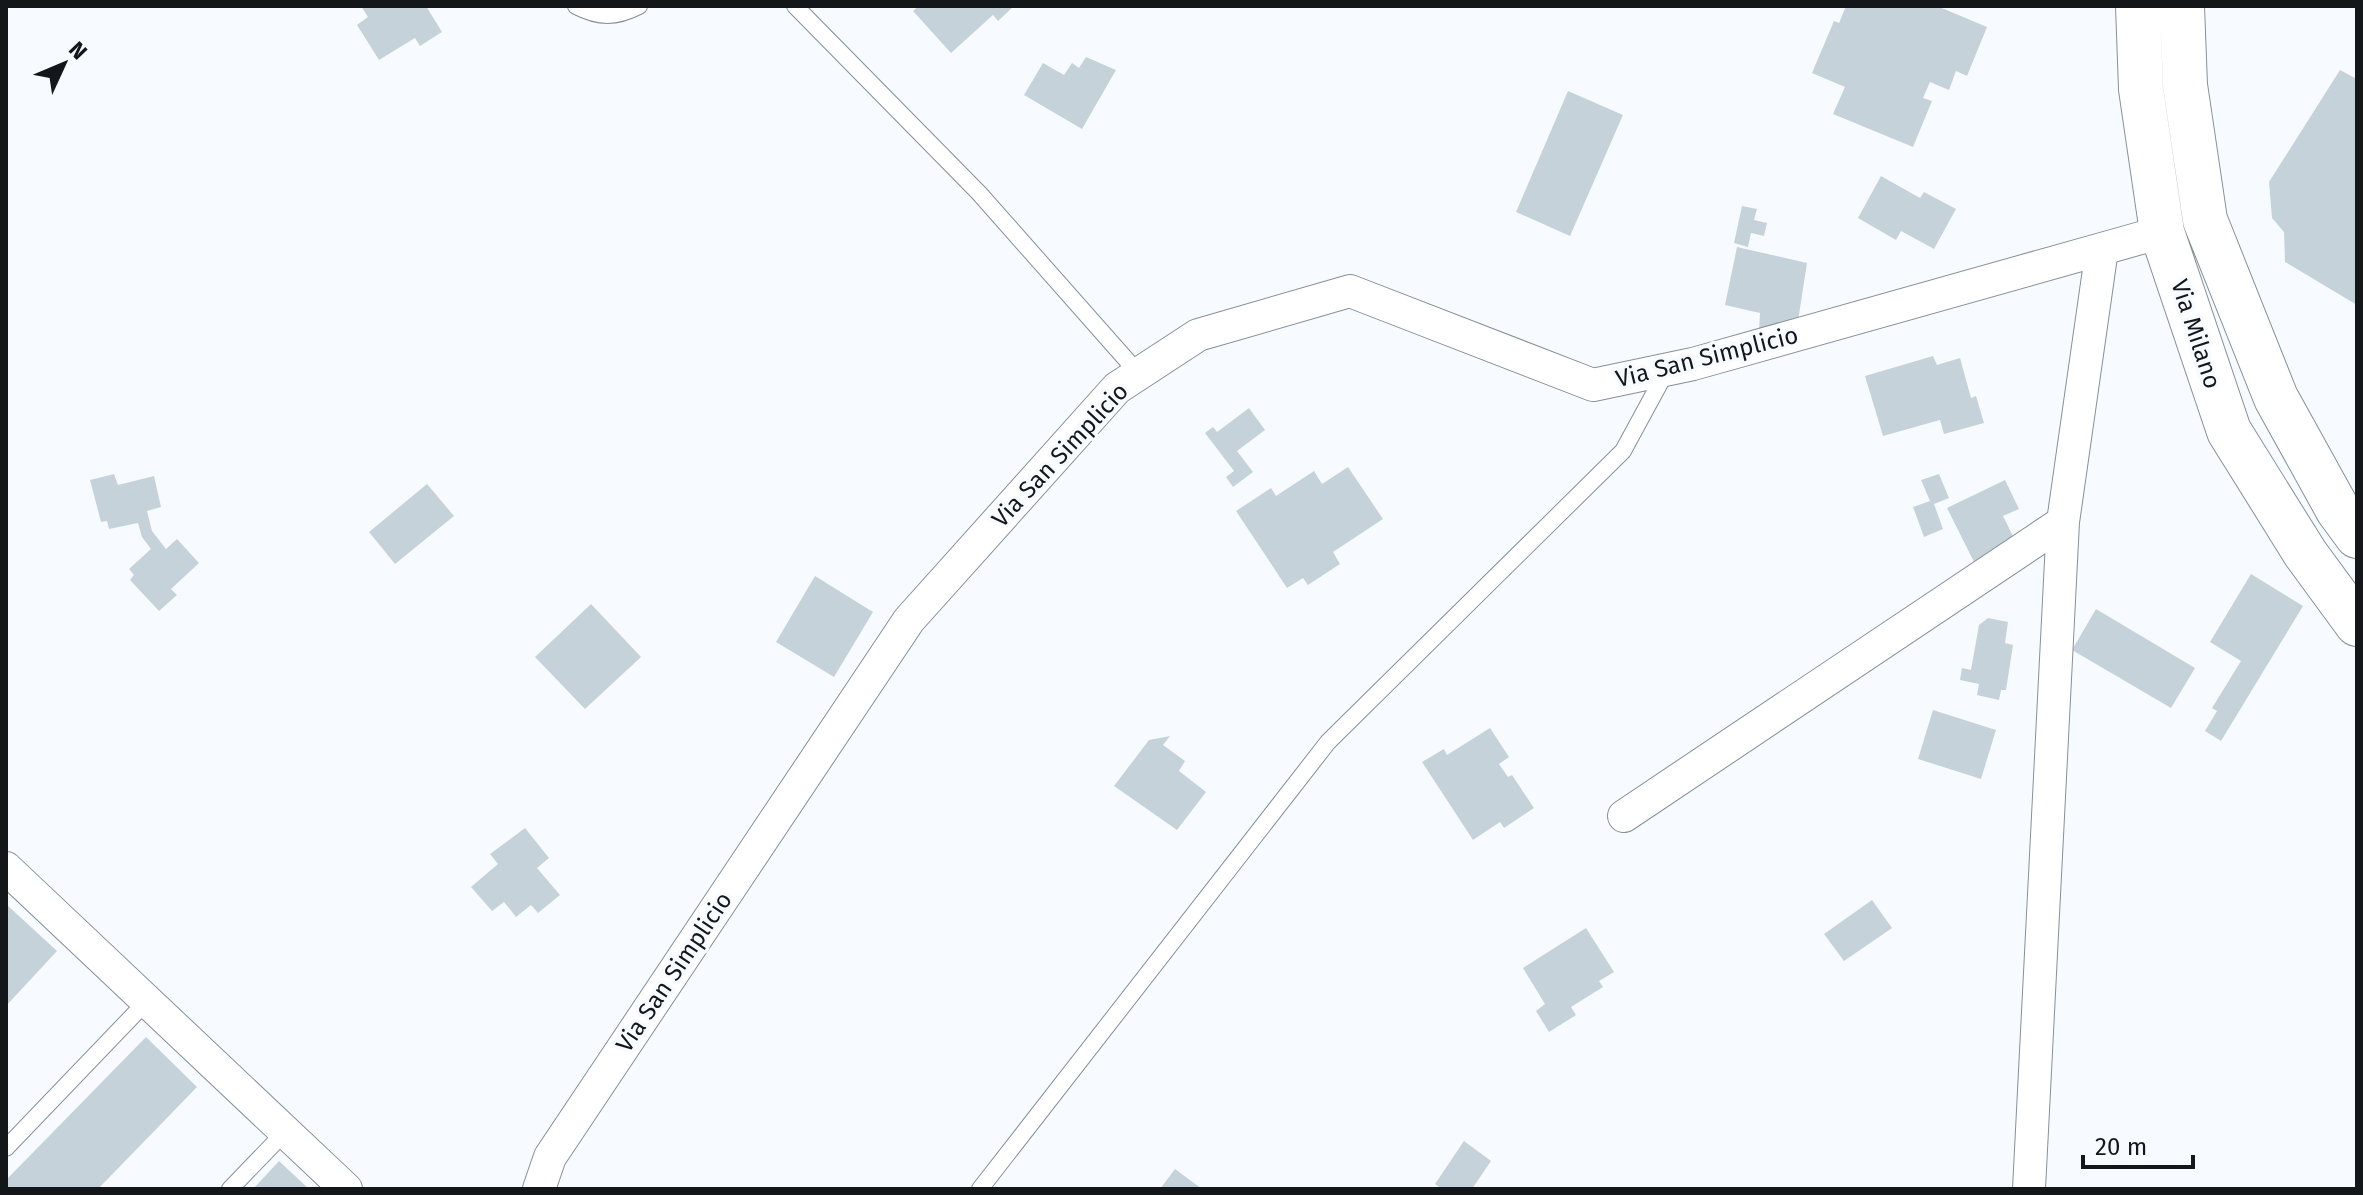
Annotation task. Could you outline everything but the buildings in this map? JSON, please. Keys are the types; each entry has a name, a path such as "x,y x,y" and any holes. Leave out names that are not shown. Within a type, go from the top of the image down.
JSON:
{"main road":[{"name":"Via Milano","path":"2138,6 2141,89 2162,232 2229,431 2305,553 2357,624"},
{"name":"Via Milano","path":"2182,6 2185,85 2205,220 2276,398 2338,510 2357,536"}],"street":[{"name":"Via San Simplicio","path":"539,1189 550,1157 909,620 1117,388 1198,335 1350,291 1593,385 1667,370 2162,232"},
{"path":"2029,1189 2063,522 2102,249"},
{"path":"1624,816 2063,522"},
{"path":"6,868 346,1189"}],"lane":[{"path":"576,6 591,14 619,17 639,6"},
{"path":"795,6 979,193 1139,374"},
{"path":"980,1189 1328,742 1623,451 1667,370"},
{"path":"6,1148 147,1001"},
{"path":"230,1189 285,1132"}]}
